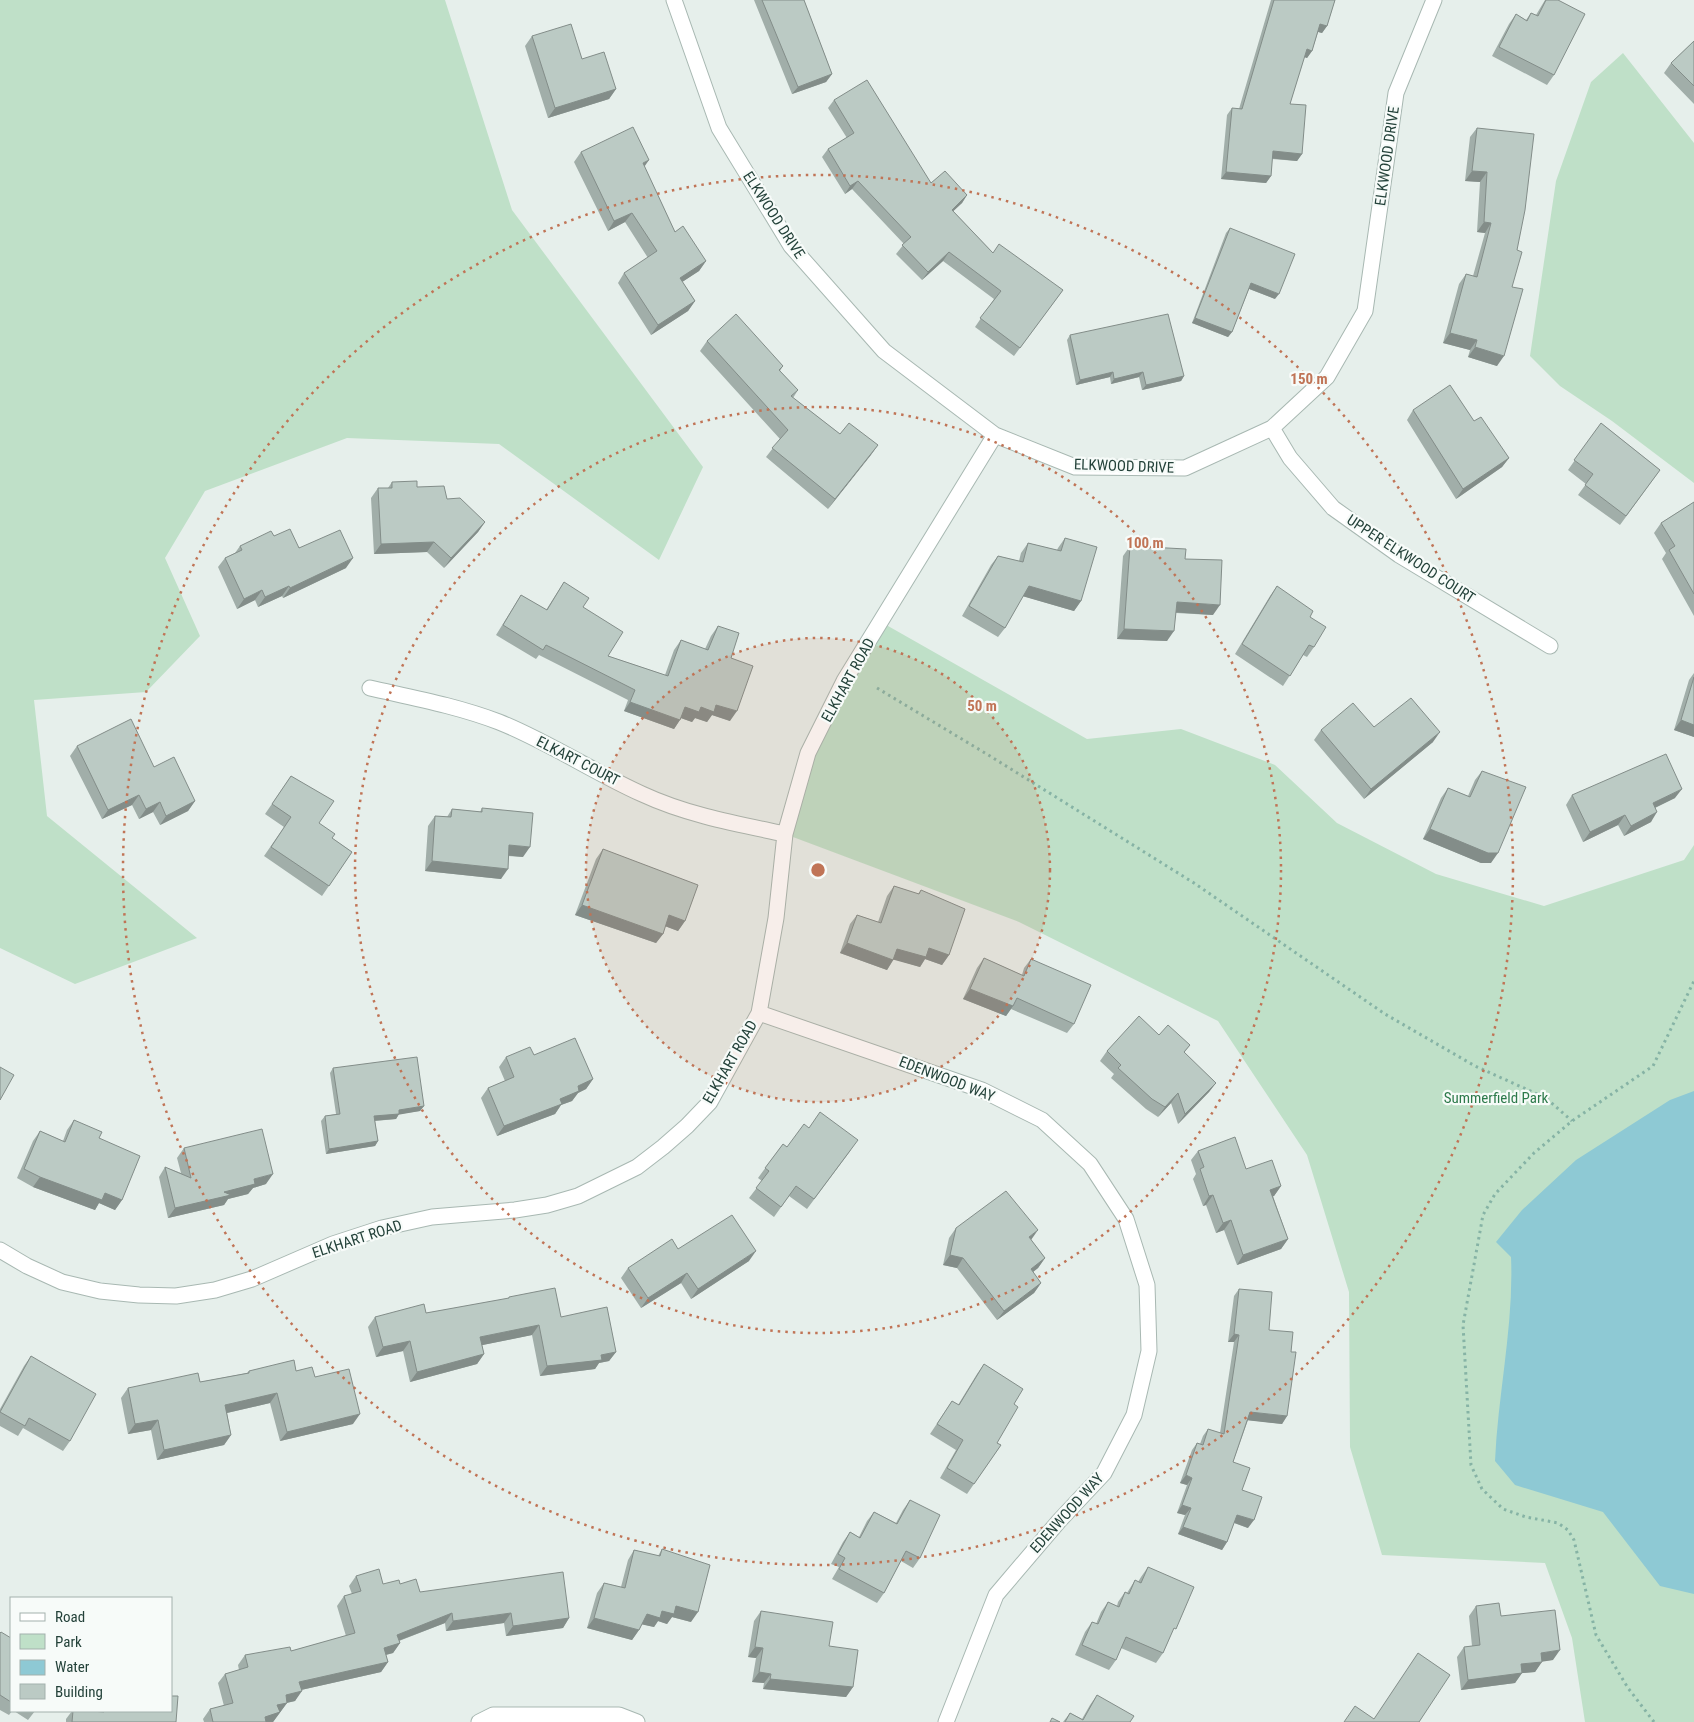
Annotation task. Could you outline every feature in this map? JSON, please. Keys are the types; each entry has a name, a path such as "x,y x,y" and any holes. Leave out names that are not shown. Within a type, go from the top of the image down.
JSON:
{"street":[{"name":"ELKWOOD DRIVE","path":"674,0 719,128 791,246 884,351 995,435 1075,467 1185,468 1272,428 1327,377 1365,311 1396,93 1434,0"},
{"name":"UPPER ELKWOOD COURT","path":"1272,428 1290,458 1334,508 1399,555 1550,646"},
{"name":"ELKHART ROAD","path":"0,1250 27,1266 62,1282 100,1291 176,1296 215,1290 252,1279 333,1244 382,1228 432,1217 515,1210 547,1205 578,1196 637,1167 688,1126 710,1102 759,1013 776,918 785,834 808,754 844,681 995,435"},
{"name":"ELKART COURT","path":"370,688 440,703 499,722 554,747 642,795 678,808 715,819 785,834"},
{"name":"EDENWOOD WAY","path":"759,1013 982,1090 1042,1120 1090,1164 1126,1219 1147,1286 1149,1352 1134,1415 1104,1473 1058,1521 996,1595 946,1722"},
{"path":"479,1722 493,1716 590,1715 619,1715 637,1722"}],"path":[{"path":"877,688 1194,883 1385,1014 1475,1066 1546,1098 1572,1121"},
{"path":"1654,1722 1628,1688 1596,1634 1574,1540 1568,1530 1558,1523 1503,1510 1482,1489 1471,1465 1463,1324 1483,1215 1495,1194 1534,1154 1572,1121 1653,1066 1694,981"}],"green space":[{"path":"0,0 445,0 512,210 703,467 659,560 499,444 347,438 205,491 165,558 200,636 146,692 34,700 47,816 197,938 75,984 0,948"},
{"path":"1623,53 1694,143 1694,483 1612,421 1560,386 1530,356 1556,181 1591,82"},
{"name":"Summerfield Park","path":"881,622 1087,739 1181,729 1275,765 1337,823 1436,874 1544,906 1684,860 1694,845 1694,1722 1585,1722 1572,1638 1545,1563 1382,1555 1350,1447 1349,1292 1307,1155 1218,1021 1019,922 785,834 808,753"}],"water":[{"path":"1694,1091 1694,1594 1660,1586 1603,1512 1515,1485 1495,1461 1508,1333 1511,1282 1511,1257 1496,1242 1522,1210 1576,1160 1670,1100"}],"building":[{"path":"762,0 804,0 832,74 798,87"},
{"path":"1274,0 1335,0 1327,26 1320,24 1312,51 1307,49 1290,104 1306,105 1302,154 1273,151 1271,176 1226,172 1232,108 1242,109"},
{"path":"1546,0 1558,0 1585,14 1554,75 1499,47 1516,14 1527,21 1531,13 1538,16"},
{"path":"571,24 582,59 604,52 616,89 555,108 532,36"},
{"path":"1694,41 1694,86 1671,63"},
{"path":"867,80 931,183 945,171 967,195 952,210 993,253 999,244 1063,290 1020,348 980,318 1001,291 949,252 928,272 902,245 911,237 858,181 850,186 828,149 854,133 834,100"},
{"path":"633,127 649,160 643,163 675,232 683,226 706,261 680,278 695,301 658,325 624,273 657,251 632,213 614,221 581,152"},
{"path":"1477,128 1534,134 1525,210 1517,250 1522,252 1512,287 1523,289 1504,356 1475,347 1477,340 1450,333 1466,274 1477,277 1491,223 1484,222 1487,172 1472,171"},
{"path":"1230,228 1295,254 1279,294 1251,283 1232,332 1195,318"},
{"path":"736,314 783,366 779,370 798,390 791,396 840,434 849,423 878,445 835,499 772,448 788,430 707,341"},
{"path":"1168,314 1184,376 1146,385 1143,372 1114,379 1113,372 1080,380 1070,335"},
{"path":"1450,385 1474,421 1481,417 1509,458 1463,489 1413,410"},
{"path":"1601,423 1660,470 1626,516 1585,485 1593,474 1574,460"},
{"path":"417,481 417,487 444,486 447,499 460,498 485,522 451,558 434,542 381,544 378,488 392,488 392,482"},
{"path":"1694,502 1694,594 1669,550 1675,546 1661,523"},
{"path":"290,529 299,548 340,530 353,558 290,588 289,586 265,597 262,590 244,599 225,558 242,550 240,546 271,531 274,536"},
{"path":"1065,538 1097,547 1081,601 1029,586 1005,628 969,606 998,556 1023,562 1028,543 1061,551"},
{"path":"1130,546 1186,549 1185,559 1222,560 1220,605 1177,602 1174,631 1124,629"},
{"path":"564,582 589,598 583,607 623,632 608,656 668,676 681,640 708,650 718,626 739,633 731,658 753,666 737,711 716,705 714,712 701,707 699,712 685,707 680,720 630,702 635,690 546,645 543,650 503,625 521,595 547,610"},
{"path":"1277,586 1313,611 1310,617 1326,627 1314,647 1309,645 1290,676 1242,644"},
{"path":"1694,677 1694,725 1681,720"},
{"path":"1411,698 1440,732 1371,789 1321,730 1353,703 1374,727"},
{"path":"131,719 154,767 174,757 195,801 166,816 160,802 146,809 139,795 108,810 77,746"},
{"path":"1666,754 1682,789 1653,803 1657,812 1631,826 1625,815 1590,832 1572,795"},
{"path":"1482,771 1526,787 1498,853 1488,853 1430,829 1448,788 1470,797"},
{"path":"291,776 334,801 319,823 335,834 332,838 352,852 329,886 271,847 291,817 272,804"},
{"path":"482,808 533,813 530,847 509,845 508,869 432,861 435,816 451,817 452,809 482,812"},
{"path":"603,849 698,885 685,921 669,915 663,934 582,905"},
{"path":"894,886 919,894 921,890 965,909 949,955 929,948 926,957 897,949 893,960 847,943 857,915 881,923"},
{"path":"984,958 1024,976 1031,959 1091,985 1074,1024 1017,998 1013,1006 970,989"},
{"path":"1139,1016 1159,1035 1168,1025 1190,1045 1184,1052 1216,1083 1185,1114 1178,1093 1165,1107 1152,1099 1118,1068 1121,1065 1107,1051"},
{"path":"575,1038 593,1079 578,1086 579,1091 560,1099 562,1104 504,1126 488,1088 514,1077 506,1057 530,1047 534,1055"},
{"path":"417,1057 424,1106 399,1110 399,1114 374,1116 378,1141 329,1149 325,1116 340,1114 333,1068"},
{"path":"0,1067 14,1075 0,1100"},
{"path":"820,1112 858,1140 814,1199 796,1186 781,1207 756,1188 769,1171 765,1168 783,1144 787,1147 804,1124 809,1128"},
{"path":"74,1120 102,1132 99,1138 140,1156 122,1200 105,1193 102,1200 40,1177 24,1169 40,1131 65,1142"},
{"path":"262,1129 273,1174 254,1179 255,1184 224,1192 231,1195 175,1208 165,1167 191,1178 184,1148"},
{"path":"1235,1137 1246,1169 1272,1160 1281,1186 1270,1190 1288,1239 1243,1255 1231,1220 1223,1223 1213,1195 1209,1196 1200,1169 1204,1167 1198,1151"},
{"path":"1006,1191 1038,1230 1029,1237 1045,1258 1031,1269 1041,1283 1004,1311 963,1258 950,1255 956,1228"},
{"path":"732,1215 756,1251 698,1289 687,1273 648,1298 628,1268 672,1239 678,1249"},
{"path":"555,1288 561,1317 607,1307 616,1352 601,1355 602,1360 547,1366 539,1325 480,1337 484,1354 417,1372 410,1341 383,1347 375,1317 424,1304 426,1313"},
{"path":"1239,1289 1272,1292 1269,1330 1293,1332 1291,1352 1296,1352 1287,1416 1250,1412 1233,1462 1250,1468 1242,1490 1262,1497 1254,1520 1237,1515 1227,1542 1183,1527 1191,1508 1182,1505 1192,1478 1186,1475 1197,1443 1203,1445 1208,1429 1224,1434 1239,1335 1234,1334"},
{"path":"31,1356 96,1394 70,1441 29,1418 25,1426 0,1412"},
{"path":"294,1360 296,1371 312,1367 315,1377 349,1369 360,1414 287,1432 277,1393 225,1405 231,1435 164,1450 158,1420 135,1424 128,1388 198,1373 200,1382 249,1373 249,1371"},
{"path":"984,1364 1023,1389 1014,1404 1018,1407 997,1443 1001,1445 974,1484 947,1468 963,1440 937,1424 952,1401 959,1405"},
{"path":"910,1500 940,1515 920,1558 906,1551 884,1593 839,1569 845,1558 838,1554 850,1532 860,1538 874,1512 897,1524"},
{"path":"662,1549 710,1565 698,1612 676,1606 674,1614 662,1611 660,1618 647,1614 639,1630 594,1618 604,1583 625,1588 634,1550 660,1556"},
{"path":"1148,1567 1194,1587 1176,1629 1174,1628 1163,1653 1126,1637 1116,1660 1082,1645 1092,1622 1098,1624 1108,1602 1119,1607 1125,1592 1129,1594 1135,1580 1141,1583"},
{"path":"379,1569 383,1584 399,1580 400,1584 416,1579 420,1592 563,1572 569,1618 513,1626 511,1613 453,1621 452,1613 397,1635 400,1643 384,1648 388,1662 299,1682 302,1691 286,1695 287,1703 277,1705 280,1712 265,1717 266,1722 213,1722 210,1709 233,1703 225,1674 248,1667 245,1655 290,1647 291,1651 355,1633 344,1596 361,1591 356,1576"},
{"path":"1499,1603 1501,1616 1555,1610 1560,1650 1541,1653 1542,1662 1521,1664 1522,1673 1468,1680 1464,1647 1480,1645 1476,1606"},
{"path":"761,1611 833,1622 829,1646 858,1650 853,1687 770,1679 771,1674 759,1672 763,1648 755,1647"},
{"path":"0,1633 10,1637 10,1701 0,1695"},
{"path":"1418,1653 1450,1675 1419,1722 1344,1722 1355,1706 1374,1719"},
{"path":"1097,1695 1134,1716 1130,1722 1065,1722 1070,1713 1083,1720"},
{"path":"172,1696 178,1696 176,1722 72,1722 73,1712 172,1712"},
{"path":"1052,1718 1060,1722 1050,1722"}]}
